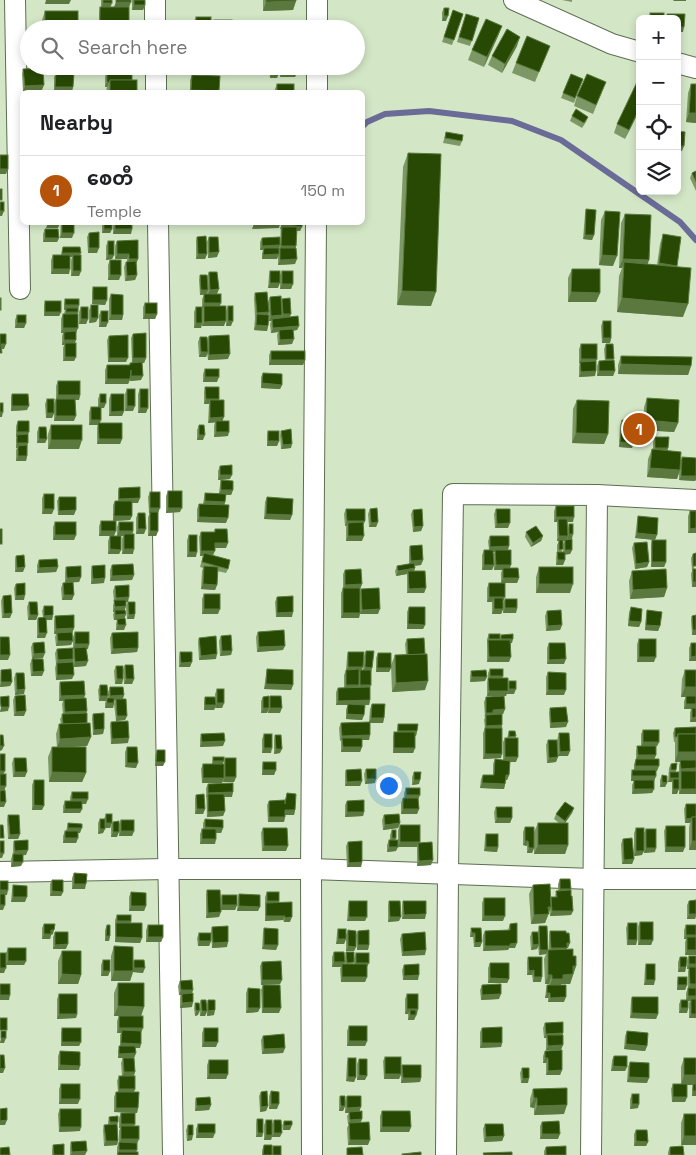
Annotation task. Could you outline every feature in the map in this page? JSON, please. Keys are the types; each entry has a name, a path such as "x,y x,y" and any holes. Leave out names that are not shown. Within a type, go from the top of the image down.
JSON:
{"street":[{"path":"15,0 20,289"},
{"path":"155,0 156,20"},
{"path":"317,0 317,20"},
{"path":"514,0 612,44 636,51"},
{"path":"681,64 696,68"},
{"path":"156,75 156,90"},
{"path":"317,75 317,90"},
{"path":"158,225 173,1155"},
{"path":"312,1155 311,869 316,225"},
{"path":"446,1155 453,494 597,495 696,500"},
{"path":"591,1155 597,495"},
{"path":"0,872 168,868 311,869 593,879 696,879"}],"building":[{"path":"103,0 112,0 112,3 103,3"},
{"path":"116,0 131,0 131,2 116,2"},
{"path":"134,0 145,0 145,5 134,5"},
{"path":"266,0 296,0 296,1 266,2"},
{"path":"100,7 129,7 129,20 100,20"},
{"path":"444,8 449,8 448,16 444,16"},
{"path":"453,10 463,14 454,40 444,37"},
{"path":"45,11 78,11 78,20 45,20"},
{"path":"650,13 664,13 664,15 650,15"},
{"path":"466,14 479,18 472,41 459,37"},
{"path":"685,14 684,27 681,27 681,15 667,15"},
{"path":"196,17 211,17 211,20 196,20"},
{"path":"486,19 502,26 487,57 472,50"},
{"path":"507,29 520,37 505,64 492,56"},
{"path":"527,36 550,46 539,72 516,63"},
{"path":"571,74 583,79 575,98 563,93"},
{"path":"587,74 606,82 596,105 577,96"},
{"path":"24,75 43,75 44,85 25,86"},
{"path":"56,75 74,75 73,87 55,87"},
{"path":"107,75 132,75 132,80 110,80 107,82"},
{"path":"192,75 220,76 219,90 191,90"},
{"path":"110,80 137,80 137,90 110,90"},
{"path":"277,84 294,84 294,90 277,90"},
{"path":"636,84 636,115 629,130 617,124"},
{"path":"691,84 696,84 696,113 689,113"},
{"path":"576,109 588,117 584,123 572,116"},
{"path":"446,132 463,135 462,141 445,138"},
{"path":"681,132 685,132 684,146 681,146"},
{"path":"408,153 441,154 436,292 402,291"},
{"path":"0,155 8,155 8,169 0,169"},
{"path":"696,171 696,182 692,173"},
{"path":"0,189 2,189 2,200 0,200"},
{"path":"0,202 4,202 4,211 0,211"},
{"path":"586,209 596,210 594,235 585,235"},
{"path":"605,211 620,212 617,256 602,255"},
{"path":"625,214 651,215 649,260 623,259"},
{"path":"62,225 74,225 74,233 62,233"},
{"path":"104,225 112,225 112,229 104,229"},
{"path":"115,225 132,225 132,229 115,229"},
{"path":"282,227 297,227 296,246 281,246"},
{"path":"45,229 58,229 59,238 45,238"},
{"path":"99,232 99,248 89,248 89,233"},
{"path":"663,234 681,237 677,266 659,263"},
{"path":"206,236 207,254 198,254 197,237"},
{"path":"209,237 218,237 219,252 209,253"},
{"path":"280,237 280,245 262,246 262,238"},
{"path":"138,240 138,259 129,259 129,254 117,254 117,241"},
{"path":"108,241 114,241 114,255 108,255"},
{"path":"63,247 80,247 81,253 62,253"},
{"path":"264,248 279,248 279,254 263,255"},
{"path":"280,248 296,248 297,259 280,260"},
{"path":"53,255 70,255 70,269 53,269"},
{"path":"73,255 81,255 81,271 73,271"},
{"path":"110,260 121,260 121,275 110,275"},
{"path":"136,261 137,275 127,276 126,262"},
{"path":"624,262 691,268 688,304 622,298"},
{"path":"572,269 600,269 600,293 571,292"},
{"path":"270,271 280,271 280,283 270,283"},
{"path":"282,271 293,271 293,284 282,284"},
{"path":"209,272 217,272 219,289 210,290"},
{"path":"200,275 207,275 208,290 201,290"},
{"path":"93,287 107,287 107,300 93,300"},
{"path":"267,292 269,312 257,313 255,293"},
{"path":"111,294 123,295 123,315 111,315"},
{"path":"204,294 221,294 221,303 204,303"},
{"path":"281,296 282,315 271,316 270,297"},
{"path":"290,298 291,314 283,314 282,299"},
{"path":"65,299 79,299 79,305 65,305"},
{"path":"45,301 61,301 61,312 45,312"},
{"path":"145,303 157,303 157,314 145,314"},
{"path":"91,305 98,305 98,318 91,318"},
{"path":"204,306 226,306 226,321 204,322"},
{"path":"228,306 233,306 233,321 228,321"},
{"path":"81,307 88,307 88,319 81,319"},
{"path":"196,307 202,307 202,323 196,323"},
{"path":"66,308 78,308 78,312 66,312"},
{"path":"101,311 108,311 108,322 101,322"},
{"path":"63,314 78,314 78,328 63,328"},
{"path":"257,314 269,315 268,326 256,325"},
{"path":"17,315 26,315 26,323 17,323"},
{"path":"298,316 299,326 273,328 272,319"},
{"path":"603,321 611,321 611,338 603,338"},
{"path":"293,329 294,339 280,340 279,330"},
{"path":"76,331 76,340 64,340 64,332"},
{"path":"146,333 146,358 133,358 133,334"},
{"path":"0,334 6,334 6,344 1,344 2,353 0,353"},
{"path":"128,335 128,358 109,358 109,336"},
{"path":"229,335 230,354 209,355 209,336"},
{"path":"200,337 207,337 208,352 201,352"},
{"path":"65,343 76,343 76,357 65,357"},
{"path":"581,344 597,344 597,359 581,359"},
{"path":"606,344 613,344 614,359 606,359"},
{"path":"271,351 305,351 305,360 271,360"},
{"path":"621,356 692,357 691,366 621,364"},
{"path":"614,360 615,371 599,371 599,361"},
{"path":"596,361 596,371 581,372 580,362"},
{"path":"142,362 143,376 131,376 131,370 130,379 107,379 107,365 130,365 130,363"},
{"path":"205,369 219,369 219,377 205,377"},
{"path":"263,373 282,374 282,385 262,383"},
{"path":"58,381 80,381 80,395 58,395"},
{"path":"205,387 219,387 219,399 206,399"},
{"path":"127,389 135,389 135,406 127,406"},
{"path":"140,389 148,389 148,408 140,408"},
{"path":"12,394 28,394 29,406 12,406"},
{"path":"100,394 106,394 106,403 100,403"},
{"path":"111,394 124,394 124,411 111,412"},
{"path":"647,398 679,400 678,423 646,420"},
{"path":"47,399 54,399 54,413 47,413"},
{"path":"56,399 75,399 76,416 56,416"},
{"path":"210,400 224,400 224,417 210,418"},
{"path":"577,400 609,401 608,434 576,433"},
{"path":"0,403 3,403 3,412 0,412"},
{"path":"91,407 101,407 101,420 91,420"},
{"path":"622,420 635,422 634,443 620,442"},
{"path":"18,421 29,421 29,432 17,432"},
{"path":"216,421 229,421 229,432 216,432"},
{"path":"98,423 122,423 122,439 99,439"},
{"path":"51,425 82,425 82,440 51,440"},
{"path":"199,425 204,425 205,435 199,435"},
{"path":"39,427 46,427 47,439 39,439"},
{"path":"291,429 292,444 283,445 281,431"},
{"path":"268,431 279,431 279,441 268,441"},
{"path":"28,434 28,443 17,443 17,435"},
{"path":"655,437 669,437 668,448 655,448"},
{"path":"27,445 27,456 18,456 18,446"},
{"path":"652,449 681,452 680,470 650,468"},
{"path":"682,457 696,458 696,476 681,476"},
{"path":"232,465 232,475 220,475 220,466"},
{"path":"221,480 233,481 233,490 221,490"},
{"path":"140,487 140,498 119,499 119,488"},
{"path":"168,491 182,491 182,508 168,508"},
{"path":"150,492 160,492 160,508 150,508"},
{"path":"205,493 226,494 225,502 205,501"},
{"path":"44,494 54,494 54,509 44,509"},
{"path":"59,497 76,497 76,510 59,511"},
{"path":"267,497 293,499 292,515 266,514"},
{"path":"115,501 132,501 132,516 114,516"},
{"path":"199,504 229,505 228,518 199,517"},
{"path":"556,506 574,506 574,517 556,517"},
{"path":"377,508 378,522 371,523 370,509"},
{"path":"346,509 365,509 365,521 347,521"},
{"path":"422,509 423,526 414,527 413,510"},
{"path":"496,509 510,509 510,523 497,524"},
{"path":"690,511 696,511 696,528 690,529"},
{"path":"150,512 158,512 158,531 150,531"},
{"path":"138,513 145,513 146,529 138,529"},
{"path":"638,516 658,518 657,535 637,533"},
{"path":"558,519 567,519 568,536 559,536"},
{"path":"101,521 116,521 116,531 101,531"},
{"path":"55,522 76,522 76,535 55,535"},
{"path":"119,522 133,522 133,531 119,531"},
{"path":"363,522 364,536 348,536 348,523"},
{"path":"569,524 573,524 573,534 569,534"},
{"path":"536,526 543,536 533,543 526,532"},
{"path":"0,529 2,529 2,544 0,544"},
{"path":"215,529 227,529 228,543 215,543 215,551 201,551 201,532 215,532"},
{"path":"124,534 134,534 134,549 124,549"},
{"path":"189,535 197,535 197,552 189,552"},
{"path":"110,536 121,536 121,550 110,549"},
{"path":"490,536 509,536 509,546 490,547"},
{"path":"572,539 572,550 565,550 565,540"},
{"path":"559,540 563,540 563,549 559,550"},
{"path":"652,540 666,540 666,562 652,562"},
{"path":"647,542 649,562 636,564 634,543"},
{"path":"422,545 423,560 411,561 410,546"},
{"path":"484,550 493,550 494,565 484,565"},
{"path":"495,550 511,550 511,565 496,565"},
{"path":"557,552 565,552 565,560 558,560"},
{"path":"204,553 230,560 228,569 202,562"},
{"path":"696,553 696,566 693,566 693,554"},
{"path":"24,555 25,567 17,568 16,556"},
{"path":"57,559 58,567 39,568 39,560"},
{"path":"414,563 415,568 398,571 397,566"},
{"path":"133,564 134,575 112,576 112,565"},
{"path":"105,565 105,578 93,579 92,566"},
{"path":"81,566 81,577 67,578 66,567"},
{"path":"204,566 218,567 217,585 203,584"},
{"path":"539,567 573,567 573,584 539,584"},
{"path":"503,568 518,568 519,578 503,578"},
{"path":"361,569 362,584 345,585 345,570"},
{"path":"666,569 667,588 633,590 632,571"},
{"path":"693,569 696,569 696,582 693,582"},
{"path":"408,571 425,571 426,588 409,589"},
{"path":"73,582 74,595 64,595 63,583"},
{"path":"25,583 25,595 16,596 16,584"},
{"path":"489,583 505,583 505,597 489,597"},
{"path":"129,585 129,597 116,598 115,586"},
{"path":"343,588 360,588 360,613 343,613"},
{"path":"379,588 380,609 362,610 361,589"},
{"path":"204,594 220,594 220,609 204,609"},
{"path":"11,595 12,613 4,614 3,596"},
{"path":"293,596 293,612 277,613 277,597"},
{"path":"494,598 503,598 503,609 494,609"},
{"path":"505,599 517,599 517,608 505,608"},
{"path":"114,600 126,600 126,606 115,607"},
{"path":"29,602 37,602 38,615 30,615"},
{"path":"128,602 135,602 135,614 129,615"},
{"path":"44,606 53,606 53,615 44,616"},
{"path":"409,607 425,607 425,625 408,624"},
{"path":"631,607 642,609 641,622 629,621"},
{"path":"115,610 125,610 126,614 115,615"},
{"path":"561,610 562,625 548,626 547,611"},
{"path":"647,610 662,612 660,626 646,625"},
{"path":"74,615 74,628 56,629 55,616"},
{"path":"696,615 696,630 693,630 692,616"},
{"path":"46,617 47,633 39,633 38,618"},
{"path":"125,618 126,625 118,625 117,619"},
{"path":"284,630 285,646 259,647 258,632"},
{"path":"72,632 73,641 58,641 57,633"},
{"path":"75,632 89,632 89,644 75,644"},
{"path":"138,632 138,648 113,649 112,633"},
{"path":"489,634 500,634 500,639 489,639"},
{"path":"513,634 513,639 501,639 501,635"},
{"path":"231,635 232,651 222,651 221,636"},
{"path":"216,636 217,654 201,656 199,638"},
{"path":"0,637 9,637 10,655 0,655"},
{"path":"424,638 425,654 408,655 407,639"},
{"path":"639,639 656,639 656,657 639,657"},
{"path":"488,640 510,640 511,657 489,657"},
{"path":"44,642 45,653 34,654 33,643"},
{"path":"549,643 565,643 566,659 549,660"},
{"path":"691,643 696,643 696,656 691,657"},
{"path":"86,647 88,661 75,662 74,648"},
{"path":"73,648 73,659 58,660 57,649"},
{"path":"366,651 374,651 372,668 365,667"},
{"path":"180,652 192,652 192,662 181,663"},
{"path":"348,652 364,652 363,667 348,667"},
{"path":"378,653 391,653 391,668 377,668"},
{"path":"427,654 428,681 396,683 395,655"},
{"path":"32,659 43,659 44,671 33,672"},
{"path":"73,662 74,675 57,675 57,663"},
{"path":"125,665 133,665 134,679 126,679"},
{"path":"116,666 123,666 123,679 117,679"},
{"path":"11,669 12,682 1,682 1,670"},
{"path":"267,669 293,670 293,685 266,684"},
{"path":"359,669 359,685 346,685 346,670"},
{"path":"490,669 503,669 503,676 490,676"},
{"path":"360,670 371,670 371,685 360,685"},
{"path":"486,670 487,677 472,677 471,671"},
{"path":"685,670 696,670 696,687 685,687"},
{"path":"548,672 566,673 566,690 548,690"},
{"path":"16,673 24,673 25,689 17,690"},
{"path":"488,678 508,678 508,691 489,691"},
{"path":"84,681 85,695 61,696 60,682"},
{"path":"509,681 516,681 516,689 509,689"},
{"path":"100,685 107,685 108,696 100,696"},
{"path":"110,687 123,687 124,695 110,696"},
{"path":"370,687 370,700 338,701 338,688"},
{"path":"217,689 224,689 224,703 217,703"},
{"path":"25,695 26,711 16,712 15,696"},
{"path":"9,696 9,707 1,707 0,697"},
{"path":"269,696 269,708 263,708 263,697"},
{"path":"270,696 281,696 282,708 270,708"},
{"path":"504,696 505,709 486,713 486,697"},
{"path":"686,696 696,696 696,704 686,704"},
{"path":"205,697 215,697 216,705 205,705"},
{"path":"86,698 87,711 65,712 64,699"},
{"path":"107,698 114,698 114,703 107,703"},
{"path":"116,699 126,699 127,716 117,716"},
{"path":"348,704 365,705 364,715 347,714"},
{"path":"372,704 385,704 384,718 371,718"},
{"path":"566,707 568,722 551,723 550,708"},
{"path":"692,708 696,708 696,717 692,718"},
{"path":"87,713 87,723 63,724 62,714"},
{"path":"104,713 104,729 94,730 93,714"},
{"path":"502,714 502,725 486,726 486,715"},
{"path":"128,721 129,738 112,739 111,722"},
{"path":"370,722 370,735 342,736 341,723"},
{"path":"90,723 91,737 60,739 59,724"},
{"path":"398,724 418,724 417,731 398,731"},
{"path":"696,727 696,734 678,734 675,737 675,728"},
{"path":"485,728 502,728 502,754 485,754"},
{"path":"643,730 659,730 659,742 643,742"},
{"path":"509,731 515,731 516,736 509,737"},
{"path":"394,732 415,732 415,748 394,748"},
{"path":"224,733 225,741 202,742 201,734"},
{"path":"559,733 569,733 570,751 560,752"},
{"path":"264,734 272,734 272,748 264,748"},
{"path":"678,734 696,734 696,752 678,752"},
{"path":"0,735 3,735 4,746 0,746"},
{"path":"275,735 281,735 282,749 276,749"},
{"path":"342,738 362,738 362,747 343,747"},
{"path":"505,738 518,738 518,757 505,757"},
{"path":"548,740 557,740 558,757 549,758"},
{"path":"637,746 656,746 656,755 638,755"},
{"path":"52,747 86,747 86,773 52,772"},
{"path":"127,747 137,747 138,763 127,763"},
{"path":"157,750 165,750 165,762 156,762"},
{"path":"0,754 5,754 5,771 0,771"},
{"path":"213,757 224,757 224,761 213,761"},
{"path":"14,758 26,758 27,772 15,772"},
{"path":"225,758 236,758 236,777 225,777"},
{"path":"495,759 510,761 509,775 506,775 505,784 482,783 483,775 494,775"},
{"path":"636,759 659,759 659,766 635,766"},
{"path":"680,760 696,760 696,768 681,769"},
{"path":"263,762 276,762 276,770 263,770"},
{"path":"677,763 676,770 671,770 671,764"},
{"path":"203,764 224,764 224,778 203,778"},
{"path":"361,769 362,781 347,782 346,770"},
{"path":"366,769 376,769 376,779 367,779"},
{"path":"632,770 656,770 656,776 632,776"},
{"path":"681,771 696,771 696,789 681,789"},
{"path":"414,772 421,772 420,780 414,780"},
{"path":"670,772 679,772 679,778 670,778"},
{"path":"0,774 6,774 6,786 0,786"},
{"path":"662,775 667,776 667,783 662,782"},
{"path":"673,779 679,779 679,789 673,789"},
{"path":"34,780 44,780 44,806 34,805"},
{"path":"634,780 654,780 654,789 634,789"},
{"path":"233,783 233,792 208,793 208,784"},
{"path":"406,788 420,788 420,795 406,795"},
{"path":"5,790 6,802 0,802 0,791"},
{"path":"72,792 88,792 88,799 72,799"},
{"path":"287,793 296,794 295,810 285,810 285,817 269,817 269,801 285,800 285,804"},
{"path":"204,794 205,809 197,809 196,795"},
{"path":"208,794 224,794 225,811 208,812"},
{"path":"403,798 418,798 419,809 403,809"},
{"path":"364,800 364,812 347,812 347,801"},
{"path":"65,801 82,801 82,809 65,809"},
{"path":"565,802 574,808 565,821 556,814"},
{"path":"686,804 696,804 696,817 686,819"},
{"path":"496,807 512,807 512,818 497,818"},
{"path":"106,814 112,814 112,823 106,823"},
{"path":"399,814 400,823 385,825 384,815"},
{"path":"8,815 19,815 20,834 10,835"},
{"path":"692,817 696,817 696,841 692,841"},
{"path":"100,819 105,819 105,829 100,829"},
{"path":"205,819 223,820 223,828 205,827"},
{"path":"121,820 134,820 134,831 121,831"},
{"path":"119,821 119,832 113,832 113,822"},
{"path":"68,823 82,824 82,828 68,828"},
{"path":"538,823 568,823 568,845 538,845"},
{"path":"0,825 3,825 4,838 0,838"},
{"path":"400,825 420,825 420,842 400,842"},
{"path":"666,826 685,826 685,847 666,847"},
{"path":"525,827 534,827 534,848 529,848 528,841 525,841"},
{"path":"263,828 287,828 288,846 264,846"},
{"path":"636,828 644,828 644,851 636,851"},
{"path":"202,829 216,829 216,839 202,839"},
{"path":"646,829 656,829 656,848 646,848"},
{"path":"392,830 396,830 396,838 392,838"},
{"path":"65,831 78,831 78,838 65,838"},
{"path":"486,834 498,834 498,847 486,847"},
{"path":"632,838 634,859 624,860 623,839"},
{"path":"28,840 28,850 15,851 14,841"},
{"path":"389,840 398,840 398,847 389,847"},
{"path":"0,841 4,841 4,853 0,853"},
{"path":"362,841 362,862 349,863 348,842"},
{"path":"432,842 433,860 419,861 418,843"},
{"path":"13,854 23,854 23,862 13,862"},
{"path":"74,873 87,874 86,884 74,884"},
{"path":"560,879 570,879 571,889 560,889"},
{"path":"52,880 63,880 63,892 52,891"},
{"path":"0,881 8,881 8,890 0,890"},
{"path":"550,884 551,907 548,907 549,914 534,915 533,885"},
{"path":"13,885 27,886 27,897 13,897"},
{"path":"207,890 220,890 221,912 208,913"},
{"path":"571,890 573,911 552,911 551,897 557,897 556,891"},
{"path":"131,892 146,893 146,906 131,906"},
{"path":"267,892 279,892 279,901 267,901"},
{"path":"0,894 5,894 5,905 0,905"},
{"path":"239,894 260,895 260,907 239,906"},
{"path":"222,895 237,895 237,905 222,905"},
{"path":"484,898 505,898 505,916 484,916"},
{"path":"696,900 696,914 689,914 689,901"},
{"path":"349,901 367,901 367,917 349,917"},
{"path":"389,901 400,901 401,917 390,917"},
{"path":"403,901 426,901 426,914 404,915"},
{"path":"292,902 292,917 266,916 266,903"},
{"path":"117,915 131,915 131,921 117,921"},
{"path":"640,922 653,922 653,940 640,940"},
{"path":"116,923 142,923 142,938 116,937"},
{"path":"517,923 517,943 510,944 510,946 485,946 485,931 510,930 510,924"},
{"path":"628,923 637,923 637,940 628,940"},
{"path":"44,924 55,924 51,934 44,934"},
{"path":"107,925 110,925 110,936 106,936"},
{"path":"148,925 163,925 163,937 148,937"},
{"path":"686,925 696,925 696,935 686,935"},
{"path":"228,926 228,942 213,943 212,927"},
{"path":"539,926 547,926 548,950 540,950"},
{"path":"264,928 278,929 278,945 264,945"},
{"path":"471,928 481,928 482,942 475,943 475,933 472,933"},
{"path":"338,929 346,929 346,939 338,939"},
{"path":"348,930 356,931 356,947 348,946"},
{"path":"369,930 369,945 358,945 358,931"},
{"path":"550,931 566,931 566,933 569,933 570,943 567,943 567,948 551,948"},
{"path":"55,932 68,932 68,944 55,945"},
{"path":"425,932 426,950 403,952 402,934"},
{"path":"532,932 538,932 539,944 533,945"},
{"path":"199,933 211,933 211,941 199,941"},
{"path":"687,937 696,937 696,950 687,950"},
{"path":"114,946 133,947 133,971 114,971"},
{"path":"8,948 26,948 26,961 8,961"},
{"path":"573,949 573,956 576,956 576,966 573,966 573,974 563,975 563,979 552,979 552,975 548,975 548,950"},
{"path":"62,951 81,951 81,975 62,974"},
{"path":"334,952 344,952 345,962 334,962"},
{"path":"346,952 354,952 354,962 347,963"},
{"path":"0,953 6,953 6,968 0,968"},
{"path":"356,953 369,953 369,963 356,963"},
{"path":"689,956 696,956 696,964 689,964"},
{"path":"528,957 542,957 542,977 534,977 534,970 529,971"},
{"path":"680,957 687,957 686,967 680,967"},
{"path":"103,960 110,960 110,971 103,971"},
{"path":"134,960 144,960 145,968 134,968"},
{"path":"281,961 282,980 262,980 262,962"},
{"path":"490,963 509,963 509,979 490,978"},
{"path":"342,964 367,964 367,977 342,977"},
{"path":"419,964 419,975 404,976 404,965"},
{"path":"646,964 655,964 655,980 646,980"},
{"path":"689,967 696,967 696,984 690,984"},
{"path":"678,977 687,977 687,985 678,985"},
{"path":"192,980 193,990 181,990 180,981"},
{"path":"118,983 144,983 144,1007 118,1006"},
{"path":"0,984 10,984 10,995 0,995"},
{"path":"501,984 501,994 482,995 482,985"},
{"path":"263,985 280,985 281,1008 263,1008"},
{"path":"547,985 566,985 566,997 550,998 550,993 547,993"},
{"path":"248,988 260,989 260,1008 248,1008"},
{"path":"688,988 696,988 696,996 688,996"},
{"path":"193,993 193,1002 182,1003 182,994"},
{"path":"59,994 77,994 77,1014 59,1014"},
{"path":"407,994 418,994 418,1009 407,1009"},
{"path":"632,997 658,997 658,1014 632,1013"},
{"path":"691,999 696,999 696,1014 691,1014"},
{"path":"201,1000 206,1000 207,1011 202,1011"},
{"path":"208,1000 215,1000 215,1010 208,1011"},
{"path":"681,1000 688,1000 688,1008 681,1008"},
{"path":"195,1003 199,1003 200,1010 196,1011"},
{"path":"410,1010 416,1010 416,1015 410,1015"},
{"path":"119,1016 143,1016 143,1028 119,1028"},
{"path":"0,1018 7,1018 7,1030 0,1030"},
{"path":"563,1022 563,1033 546,1034 545,1023"},
{"path":"349,1026 367,1026 367,1041 349,1041"},
{"path":"502,1027 502,1043 482,1043 482,1028"},
{"path":"62,1028 81,1028 81,1042 62,1042"},
{"path":"204,1028 218,1028 218,1042 204,1042"},
{"path":"122,1030 141,1031 141,1044 121,1043"},
{"path":"1,1031 6,1031 6,1038 1,1038"},
{"path":"627,1031 648,1033 647,1046 626,1044"},
{"path":"284,1034 285,1048 264,1049 263,1036"},
{"path":"547,1035 563,1035 563,1045 548,1046"},
{"path":"119,1046 135,1046 136,1053 119,1054"},
{"path":"562,1050 562,1070 548,1071 548,1058 545,1058 545,1051"},
{"path":"60,1051 80,1052 80,1066 60,1065"},
{"path":"0,1055 4,1055 5,1068 0,1069"},
{"path":"614,1056 627,1056 627,1067 613,1066"},
{"path":"385,1057 401,1057 401,1074 385,1074"},
{"path":"123,1058 134,1058 135,1072 124,1072"},
{"path":"348,1058 356,1058 356,1077 348,1077"},
{"path":"684,1058 696,1058 696,1075 684,1075"},
{"path":"359,1059 367,1059 367,1076 359,1075"},
{"path":"209,1060 228,1060 228,1074 209,1074"},
{"path":"630,1062 649,1063 649,1078 629,1077"},
{"path":"402,1065 421,1065 421,1078 403,1078"},
{"path":"522,1068 529,1068 529,1078 523,1079"},
{"path":"119,1076 135,1076 135,1089 119,1089"},
{"path":"61,1084 80,1084 80,1099 61,1099"},
{"path":"673,1084 687,1084 687,1097 673,1097"},
{"path":"693,1084 696,1084 696,1091 693,1091"},
{"path":"567,1088 567,1105 537,1106 537,1098 534,1098 533,1089"},
{"path":"267,1091 268,1106 261,1107 261,1092"},
{"path":"271,1091 279,1092 279,1104 271,1104"},
{"path":"116,1092 139,1092 138,1108 116,1108"},
{"path":"632,1094 639,1094 639,1104 632,1104"},
{"path":"340,1096 345,1096 345,1106 341,1106"},
{"path":"347,1096 361,1096 361,1107 347,1108"},
{"path":"210,1097 211,1105 197,1106 196,1098"},
{"path":"7,1108 7,1120 0,1121 0,1109"},
{"path":"60,1109 81,1109 81,1127 60,1127"},
{"path":"362,1111 362,1119 350,1120 349,1112"},
{"path":"382,1111 410,1111 411,1127 382,1127"},
{"path":"121,1113 135,1113 135,1124 121,1124"},
{"path":"684,1114 696,1114 696,1136 684,1136"},
{"path":"118,1116 118,1122 110,1122 109,1117"},
{"path":"257,1119 263,1119 263,1133 258,1133"},
{"path":"266,1120 272,1120 272,1135 266,1135"},
{"path":"274,1120 281,1120 282,1133 274,1133"},
{"path":"284,1121 292,1121 292,1125 284,1126"},
{"path":"559,1121 560,1134 542,1134 542,1122"},
{"path":"369,1122 370,1140 350,1140 349,1123"},
{"path":"117,1124 118,1141 106,1141 104,1125"},
{"path":"198,1124 215,1124 215,1133 198,1133"},
{"path":"485,1124 503,1124 504,1136 486,1137"},
{"path":"188,1125 193,1125 193,1135 188,1136"},
{"path":"121,1126 139,1126 139,1139 121,1139"},
{"path":"636,1130 647,1130 648,1142 636,1141"},
{"path":"86,1141 87,1151 72,1152 71,1142"},
{"path":"119,1142 137,1143 137,1150 119,1150"},
{"path":"64,1144 64,1155 54,1155 53,1145"},
{"path":"264,1145 272,1145 272,1155 263,1155"},
{"path":"273,1146 281,1146 281,1155 273,1155"},
{"path":"566,1146 566,1155 546,1155 546,1147"},
{"path":"683,1146 684,1155 670,1155 670,1147"},
{"path":"9,1147 10,1155 0,1155 0,1148"},
{"path":"362,1147 363,1155 347,1155 347,1148"},
{"path":"118,1152 138,1152 138,1155 118,1155"},
{"path":"421,1152 421,1155 402,1155 402,1154"},
{"path":"512,1152 512,1155 484,1155 483,1153"}],"waterway":[{"path":"365,124 385,114 429,111 512,121 561,140 680,222 696,240"}],"place":[{"name":"စေတီ","path":"639,429"}]}
